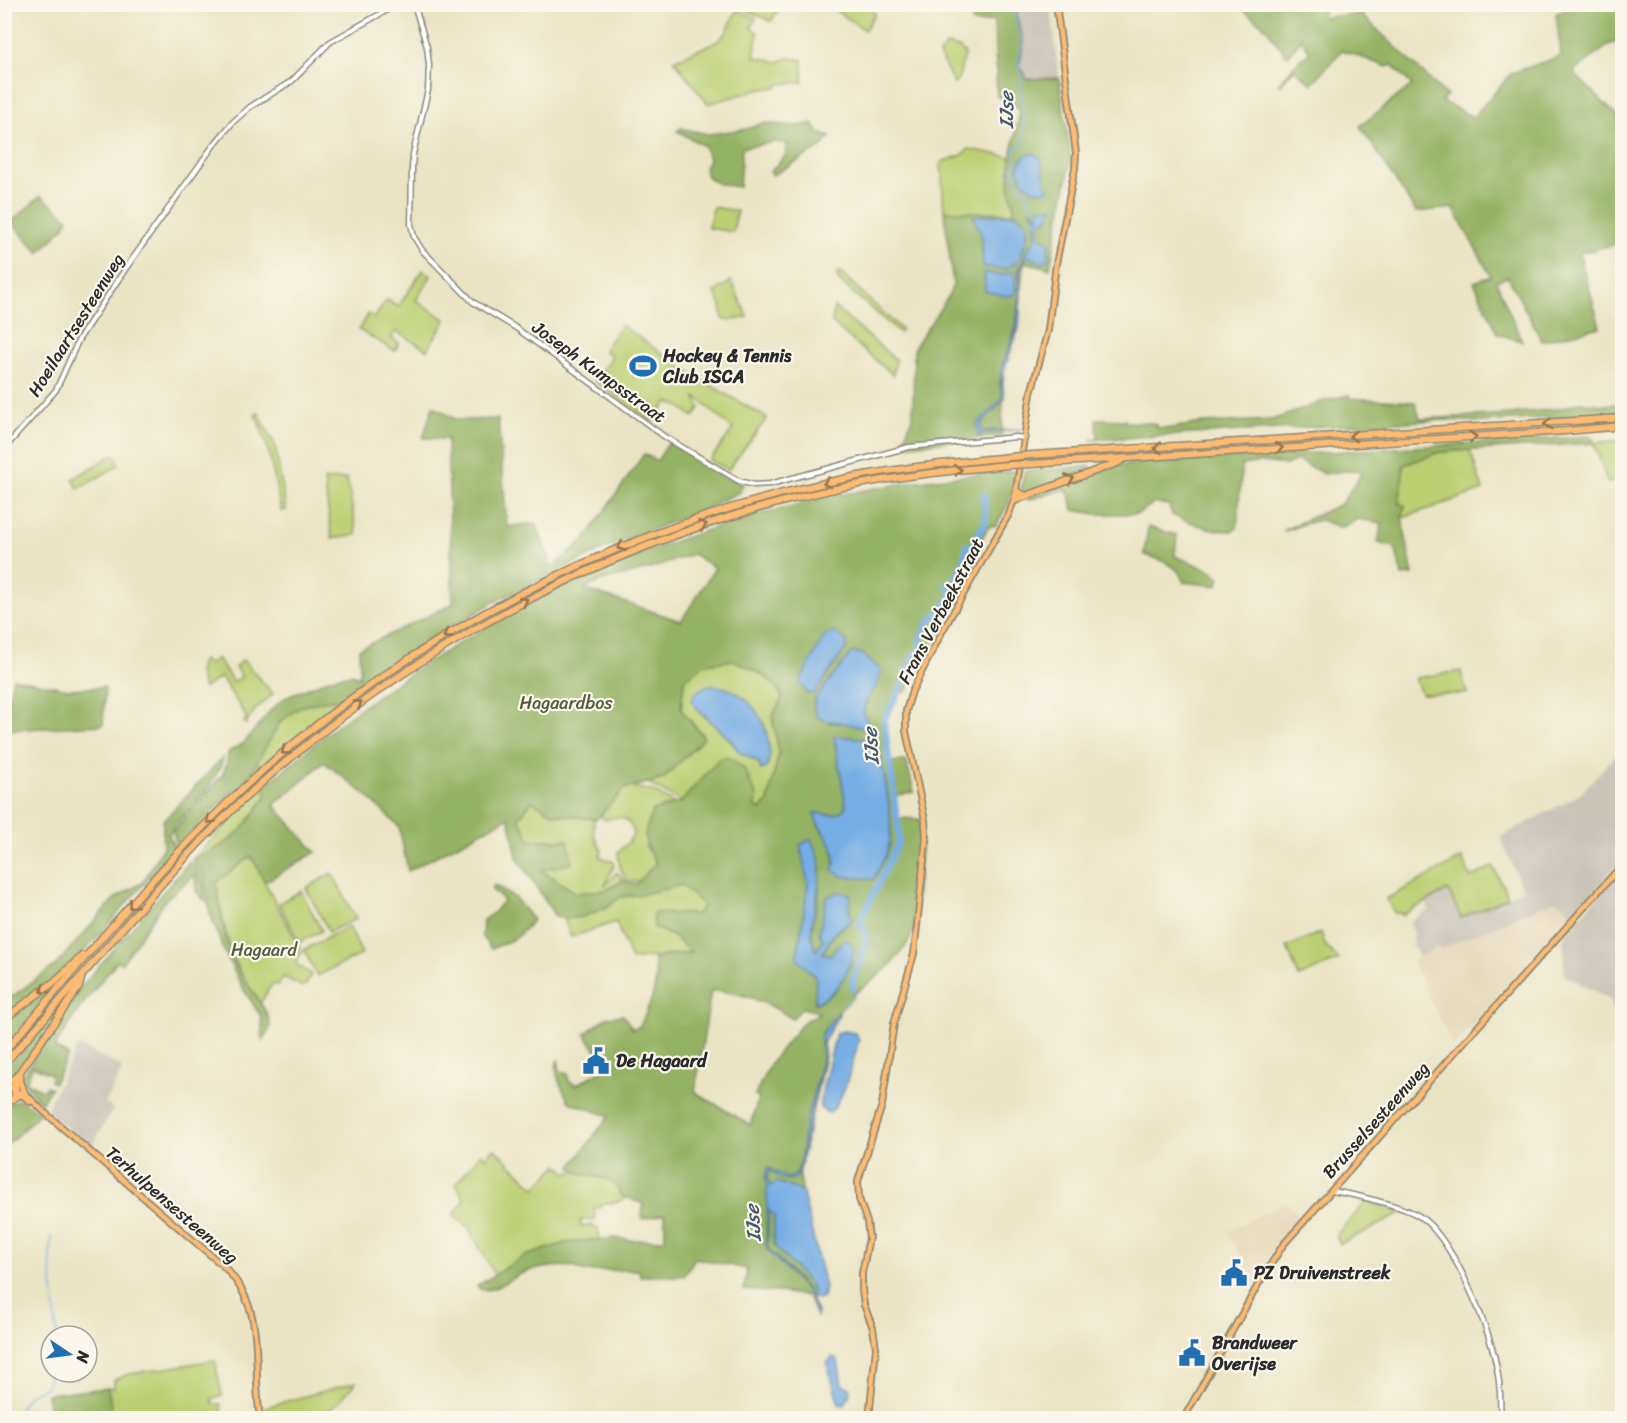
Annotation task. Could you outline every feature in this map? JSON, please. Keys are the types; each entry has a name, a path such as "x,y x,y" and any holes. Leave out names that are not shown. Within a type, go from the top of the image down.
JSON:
{"highway":[{"path":"4,1052 169,863 252,780 311,729 347,701 446,635 556,575 673,527 773,496 911,468 1032,455 1623,418"},
{"path":"4,1064 174,871 248,795 349,710 451,642 561,582 673,536 775,504 908,476 1009,465 1623,426"},
{"path":"1014,501 1126,458"},
{"path":"1017,492 1026,496"},
{"path":"4,1019 54,982 85,953 95,947"},
{"path":"18,1094 9,1081 21,1071 79,987 82,975"},
{"path":"4,1105 18,1094 21,1071"}],"main road":[{"name":"Frans Verbeekstraat","path":"869,1419 875,1339 864,1305 861,1284 869,1233 859,1199 858,1182 882,1105 896,1012 914,954 926,839 925,820 906,731 906,711 912,691 943,630 1009,514 1017,492 1024,438 1034,383 1048,330 1056,264 1075,168 1076,153 1056,4"},
{"name":"Brusselsesteenweg","path":"1184,1419 1271,1261 1283,1245 1623,865"},
{"path":"4,1073 9,1081"},
{"name":"Terhulpensesteenweg","path":"18,1094 36,1105 222,1265 238,1283 250,1305 255,1325 260,1419"}],"street":[{"name":"Hoeilaartsesteenweg","path":"4,449 56,390 79,339 165,212 213,146 240,114 292,81 330,42 398,4"},
{"name":"Joseph Kumpsstraat","path":"414,4 427,47 429,76 413,154 411,224 414,237 422,250 473,302 516,328 665,437 734,478 750,484 770,484 909,447 1016,436 1024,438"},
{"path":"1341,1179 1344,1194"},
{"path":"1331,1191 1415,1214 1428,1223 1446,1244 1491,1344 1499,1380 1500,1419"}],"shaded area":[{"path":"1018,6 1051,9 1059,78 1024,79 1019,67 1023,38 1016,19"},
{"path":"1622,751 1622,859 1573,914 1556,900 1440,949 1438,946 1419,957 1412,944 1414,942 1411,936 1414,933 1409,921 1429,910 1425,902 1448,890 1461,918 1523,889 1500,837 1579,795"},
{"path":"1622,869 1622,1043 1610,999 1564,975 1564,935"},
{"path":"1556,899 1573,914 1453,1046 1412,961 1439,945 1440,948"},
{"path":"78,1045 123,1068 105,1104 113,1109 91,1148 46,1110"},
{"path":"1285,1202 1301,1218 1273,1249 1253,1284 1229,1231"}],"green space":[{"path":"775,4 781,6 771,21 735,5"},
{"path":"827,5 864,5 875,13 865,30"},
{"path":"970,5 1051,5 1051,9 1018,7 1017,16 1023,41 1019,67 1025,73 1025,79 1059,78 1071,159 1050,268 1024,262 1016,328 1002,367 1000,385 1003,393 1002,436 902,446 913,415 914,348 948,297 953,285 944,211 1015,213 1009,184 1011,157 1020,112 1015,104 997,96 994,21 973,23","holes":["1028,234 1010,266 1004,269 983,266 982,237"]},
{"path":"1237,5 1325,5 1322,17 1361,14 1447,96 1441,101 1473,117 1512,73 1561,56 1556,13 1580,5 1622,5 1622,41 1610,44 1573,72 1622,121 1622,243 1579,253 1600,327 1542,341 1508,277 1496,281 1522,341 1498,334 1474,282 1491,276 1453,208 1416,212 1360,126 1412,85 1392,65 1387,67 1342,50 1312,84 1294,69 1280,85 1278,84 1299,60 1310,53 1302,39 1287,56 1265,27"},
{"path":"737,10 756,18 751,27 758,33 754,56 777,62 789,58 803,60 803,82 779,84 777,87 761,89 708,104 674,60 718,41 726,33"},
{"path":"947,45 959,48 965,54 958,80 954,84 939,54"},
{"path":"763,123 796,126 813,123 818,133 830,137 822,147 773,175 770,172 785,156 787,143 774,142 742,148 739,187 718,183 709,178 705,169 709,159 704,146 677,131 681,128 708,134 747,129"},
{"path":"969,149 1011,157 1009,184 1015,214 944,211 941,162 960,156"},
{"path":"41,196 68,218 64,227 39,253 11,222"},
{"path":"713,207 737,211 733,232 708,228"},
{"path":"423,270 431,276 416,300 446,320 427,350 396,331 391,338 399,343 395,351 359,330 368,314 374,318 387,300 398,307"},
{"path":"840,272 902,330 900,333 838,280 837,273"},
{"path":"731,281 748,317 723,320 721,305 715,292"},
{"path":"834,307 896,360 893,375 832,323"},
{"name":"Hockey & Tennis Club ISCA","path":"621,325 696,377 697,383 700,379 767,418 728,470 710,460 733,429 695,396 700,408 694,417 679,406 668,402 652,422 595,381 612,356 604,350"},
{"path":"1349,395 1350,398 1415,402 1420,419 1509,414 1563,408 1580,402 1602,405 1622,404 1622,411 1480,422 1447,420 1379,423 1090,440 1098,438 1096,419 1152,423 1156,424 1157,428 1202,423 1272,420 1319,402"},
{"path":"433,406 457,420 498,419 507,527 536,523 552,567 586,538 644,454 657,461 669,442 743,484 740,492 602,550 496,601 431,639 343,699 322,701 300,707 280,722 250,775 177,846 173,831 223,774 228,752 244,743 271,710 285,698 331,678 351,674 359,677 359,649 453,604 447,439 423,438"},
{"path":"258,412 275,445 286,510 281,511 268,450 255,415"},
{"path":"1592,436 1594,443 1440,452 1404,465 1399,504 1405,505 1402,518 1413,575 1402,576 1395,547 1378,543 1382,523 1358,519 1341,528 1321,520 1284,530 1341,504 1361,471 1324,474 1297,460 1287,465 1261,462 1242,465 1237,527 1232,531 1194,524 1172,515 1169,505 1154,503 1138,514 1096,514 1073,510 1070,495 1066,489 1028,500 1027,498 1121,465"},
{"path":"1622,440 1622,478 1608,483 1594,443"},
{"path":"1470,450 1483,490 1402,518 1405,506 1399,504 1404,465 1440,452"},
{"path":"114,454 119,465 78,489 73,479"},
{"path":"1091,466 1091,468 1030,492 1021,490 1024,471"},
{"name":"Hagaardbos","path":"1016,471 1009,502 996,526 990,526 983,536 975,564 959,595 908,689 905,692 898,691 884,720 890,762 904,761 907,763 914,792 894,796 897,818 920,819 921,821 922,836 915,922 907,944 892,964 854,994 854,997 840,1010 826,1029 822,1069 799,1171 803,1194 799,1190 769,1189 769,1208 774,1215 774,1245 811,1285 813,1297 744,1290 747,1269 695,1258 684,1276 640,1276 639,1270 582,1271 570,1267 553,1267 536,1269 514,1277 500,1286 480,1289 477,1286 525,1256 565,1243 613,1238 665,1240 665,1214 642,1219 643,1204 620,1195 612,1182 577,1172 571,1167 609,1116 569,1102 556,1070 558,1060 560,1071 568,1074 568,1080 576,1085 607,1067 585,1034 607,1017 623,1015 633,1029 640,1026 655,985 653,959 691,952 674,937 654,927 653,913 697,914 703,905 682,885 621,897 605,908 582,917 564,919 555,916 517,857 509,817 408,871 399,827 366,795 324,762 274,805 316,852 265,882 251,856 216,883 231,954 239,971 263,1006 270,1023 263,1041 261,1016 245,992 223,949 210,913 203,874 192,860 230,840 245,826 266,797 266,785 343,721 419,668 498,621 578,580 661,546 746,518 834,496 924,480","holes":["693,554 715,568 681,621 584,589 602,581 649,569","733,660 762,675 779,691 782,698 772,717 779,752 768,801 761,810 756,808 757,796 743,767 728,757 719,759 681,802 653,811 645,837 648,849 656,863 636,884 624,880 607,890 576,893 541,870 572,864 568,840 530,840 519,818 532,801 554,814 597,819 624,789 663,779 704,738 681,709 684,680 705,664","880,676 867,698 863,713 871,731 846,723 829,723","834,736 879,746 890,829 886,855 833,870 834,852 820,828 815,813 837,814 846,805","808,884 820,888 812,928 816,952 850,895 849,924 836,933 822,953 831,955 839,944 840,980 833,992 815,1003 816,977 797,959","711,991 743,995 774,1008 792,1019 802,1008 819,1012 807,1019 771,1064 755,1096 759,1097 750,1125 695,1092"]},
{"path":"347,479 357,535 332,539 324,480"},
{"path":"1148,527 1177,535 1175,556 1212,571 1220,578 1217,586 1183,582 1178,571 1173,567 1144,554"},
{"path":"217,658 233,682 242,677 235,667 243,660 273,694 255,710 246,724 244,721 247,718 221,677 204,688 202,684 199,671 203,660 209,664"},
{"path":"733,660 769,680 782,698 772,717 779,752 768,801 761,810 756,808 753,792 744,780 719,760 681,802 648,783 663,779 702,734 681,710 684,680 705,664","holes":["699,712 764,723 770,753 766,768 761,770 758,762 739,752 729,739"]},
{"path":"1461,671 1467,694 1421,694 1415,678"},
{"path":"13,678 69,689 105,687 103,725 5,730 5,716"},
{"path":"343,699 250,775 270,737 291,712 310,703"},
{"path":"223,757 210,784 169,835 175,849 66,970 5,1017 5,1002 57,964 114,899 143,882 163,847 163,821"},
{"path":"266,785 266,797 245,826 230,840 192,860"},
{"path":"631,787 653,791 675,804 653,811 646,846 656,863 639,881 628,881 625,878 619,860 618,852 628,843 634,833 632,828 623,818 615,817 605,820 600,815 624,789"},
{"path":"532,801 554,814 594,819 595,835 602,850 600,857 614,862 604,886 617,872 624,880 607,890 576,893 540,869 519,818"},
{"name":"Hagaard","path":"251,856 302,952 296,964 311,974 306,985 301,986 284,977 278,985 272,984 260,1004 235,960 222,917 216,882"},
{"path":"1462,858 1471,878 1493,866 1508,897 1461,918 1448,890 1402,915 1400,912 1395,914 1386,899"},
{"path":"189,862 200,875 205,901 196,891 195,875 166,899 122,963 117,961 77,1012 55,1046 56,1049 68,1055 54,1083 50,1081 52,1075 33,1066 26,1082 44,1091 47,1086 51,1088 41,1103 21,1079 22,1076 80,988"},
{"path":"332,873 356,919 329,932 306,888"},
{"path":"495,885 515,898 533,920 516,938 491,949 482,937 483,920 493,913 504,900 491,889"},
{"path":"682,885 704,905 697,914 654,927 674,937 691,952 631,960 616,922 571,937 564,919 582,917 605,908 621,897"},
{"path":"301,891 322,931 299,942 279,903"},
{"path":"349,926 362,954 317,976 304,950"},
{"path":"1321,932 1325,945 1339,960 1299,977 1287,947"},
{"path":"57,984 5,1045 5,1021"},
{"path":"62,1005 64,1006 14,1078 5,1071"},
{"path":"19,1099 40,1113 5,1147 5,1107"},
{"path":"492,1149 496,1150 535,1188 558,1165 566,1172 571,1173 574,1170 612,1181 617,1185 620,1195 627,1198 601,1204 600,1207 594,1208 595,1219 581,1220 581,1226 593,1225 593,1229 598,1228 600,1239 571,1243 532,1254 495,1275 468,1227 453,1215 465,1200 456,1184 481,1153 486,1158"},
{"path":"1366,1202 1400,1211 1399,1215 1340,1244 1337,1238 1338,1233"},
{"path":"215,1360 222,1396 212,1399 213,1404 221,1404 222,1416 113,1418 108,1388 114,1388 114,1380 129,1374"},
{"path":"356,1382 338,1403 319,1418 266,1418 265,1407"},
{"path":"108,1388 113,1418 50,1418 47,1394"}],"water":[{"path":"1034,153 1040,158 1048,191 1032,190 1023,181 1018,168 1024,156"},
{"path":"1053,207 1047,220 1038,222 1039,236 1050,242 1048,259 1042,263 1028,256 1020,270 1019,328 1004,371 1005,399 981,424 981,431 1020,430 983,433 978,438 977,424 1003,398 1002,367 1016,330 1019,296 1018,271 1036,237 1033,215 1029,208 1035,212 1038,220 1039,208"},
{"path":"1017,214 1027,223 1025,244 1019,258 1014,264 1002,269 983,266 982,237 973,216"},
{"path":"984,272 1000,275 1012,272 1015,278 1015,295 1005,296 985,291"},
{"path":"834,632 847,641 847,647 814,694 806,693 800,681 825,635"},
{"path":"852,652 862,654 881,670 877,685 867,698 863,713 872,731 823,720 815,714 815,699"},
{"path":"710,685 741,695 756,710 769,744 770,751 766,768 761,770 758,762 739,752 730,739 694,705 692,699 695,693"},
{"path":"834,736 869,739 879,746 891,823 889,846 873,880 841,876 833,870 835,860 832,845 820,828 814,813 837,814 846,805"},
{"path":"811,839 820,866 812,933 816,951 824,941 819,933 827,897 839,892 850,894 849,914 853,918 835,932 822,953 831,955 845,940 851,943 854,949 841,982 830,994 815,1003 816,977 797,959 808,884 800,845"},
{"path":"839,1014 823,1043 825,1056 798,1176 792,1180 780,1178 770,1170 767,1177 770,1186 777,1182 799,1190 803,1194 825,1287 823,1297 817,1299 813,1297 811,1285 774,1245 774,1216 769,1210 767,1245 807,1289 817,1312 816,1316 806,1290 766,1246 767,1187 765,1177 768,1168 788,1178 795,1175 799,1169 806,1122 822,1061 821,1034"},
{"path":"843,1031 855,1033 859,1040 843,1091 833,1109 828,1113 820,1108 820,1101 836,1033"},
{"path":"832,1357 838,1360 842,1385 850,1388 849,1397 844,1405 839,1404 827,1364"}],"waterway":[{"name":"IJse","path":"1016,4 1015,18 1022,43 1019,65 1023,74 1020,86 1023,91 1021,95 1024,132 1021,146 1014,148 1018,161 1012,167 1015,180 1031,198 1031,209"},
{"name":"IJse","path":"853,989 855,972 866,940 860,922 898,843 899,833 884,720 907,677 909,665 916,662 912,656 922,650 919,642 926,628 949,599 951,591 947,586 958,574 967,546 977,546 977,537 986,520 984,495"},
{"name":"IJse","path":"840,1010 854,997"},
{"path":"51,1237 50,1254 56,1324"},
{"path":"14,1418 27,1396 47,1384"}],"place":[{"name":"Hockey & Tennis Club ISCA","path":"643,366"},
{"name":"De Hagaard","path":"596,1061"},
{"name":"PZ Druivenstreek","path":"1234,1273"},
{"name":"Brandweer Overijse","path":"1192,1353"}]}
